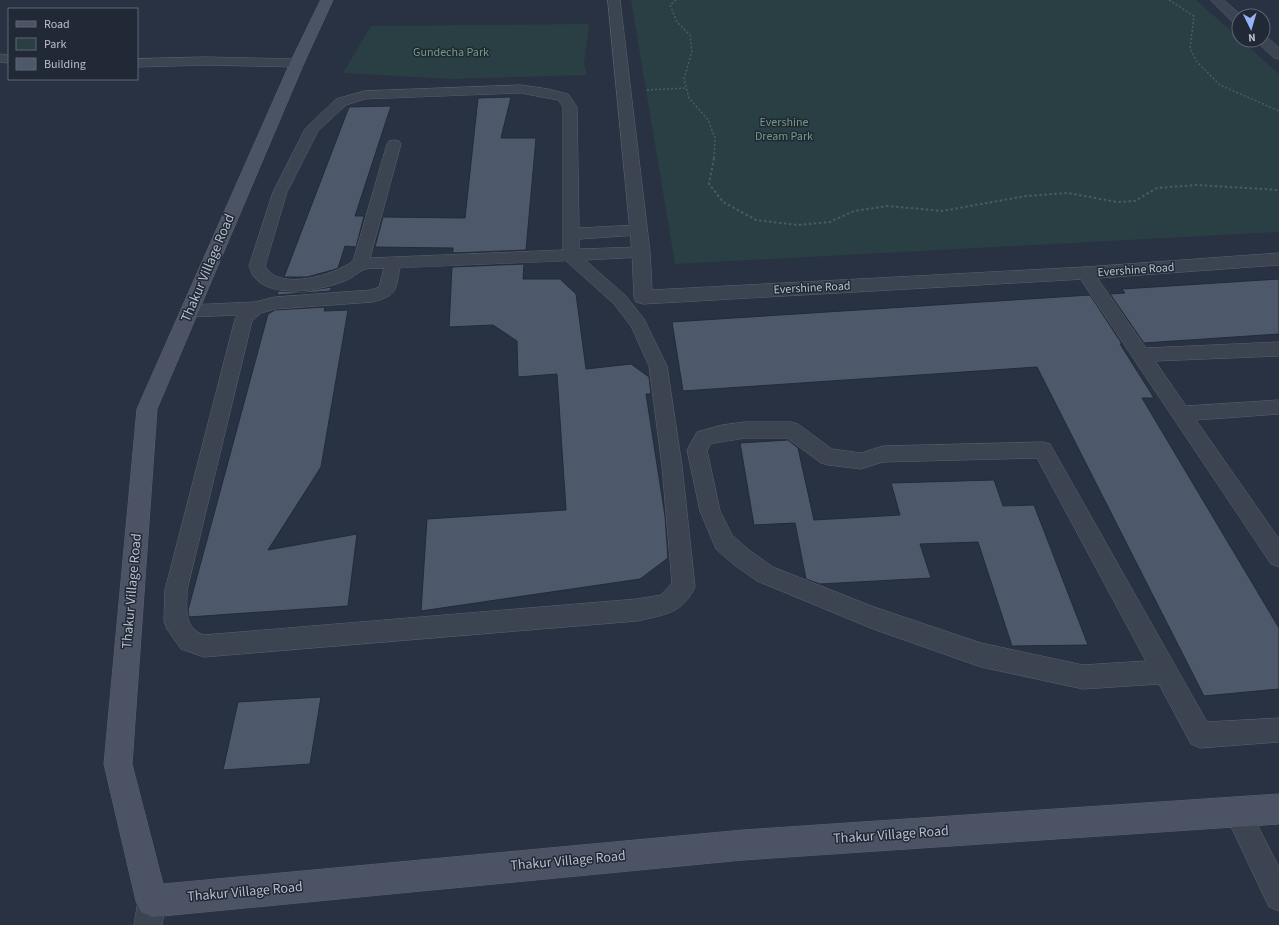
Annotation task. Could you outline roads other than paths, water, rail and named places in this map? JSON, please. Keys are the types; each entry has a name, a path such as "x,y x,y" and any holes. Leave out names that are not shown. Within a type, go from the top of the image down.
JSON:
{"street":[{"name":"Thakur Village Road","path":"327,0 297,63 147,409 118,764 150,913 743,845 1279,809"},
{"name":"Evershine Road","path":"614,0 638,230 643,297 1085,274 1279,259"},
{"path":"1217,0 1231,13"},
{"path":"1271,48 1279,55"},
{"path":"138,62 204,61 297,63"}],"lane":[{"path":"255,308 244,319 176,590 175,620 189,641 204,646 637,610 667,604 684,587 670,451 658,366 638,323 620,300 571,256 570,107 563,97 548,92 521,89 364,95 341,102 312,129 280,192 257,266 258,273 264,279 281,285 302,285 323,282 340,277 351,272 360,264 394,144"},
{"path":"571,234 638,230"},
{"path":"360,264 640,252"},
{"path":"189,311 255,308 275,303 373,296 387,290 393,263"},
{"path":"1085,274 1279,557"},
{"path":"1141,355 1279,349"},
{"path":"1181,414 1279,407"},
{"path":"1165,672 1083,677 981,655 873,618 765,574 741,557 724,542 710,511 697,450 704,438 722,433 745,430 791,430 828,457 861,461 884,454 1043,450 1200,735 1279,730"},
{"path":"670,451 697,450"},
{"path":"1237,812 1279,897"}],"park label":[{"name":"Gundecha Park","path":"451,52"},
{"name":"Evershine Dream Park","path":"784,129"}]}
